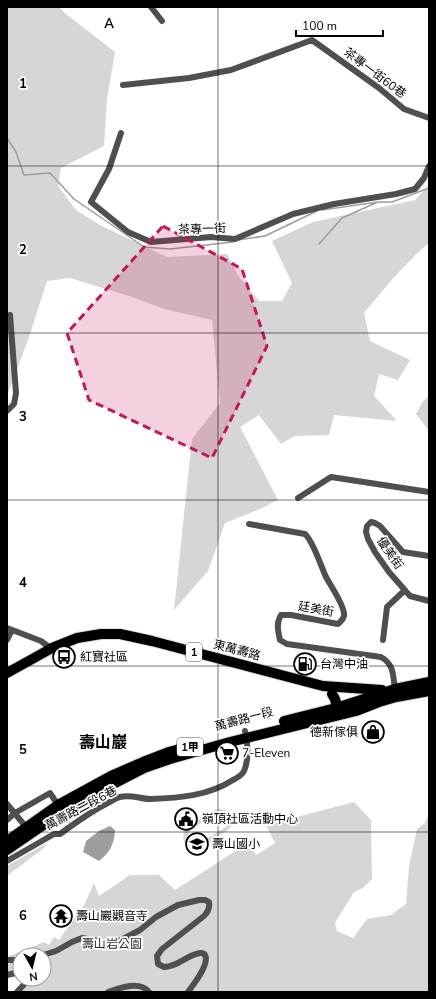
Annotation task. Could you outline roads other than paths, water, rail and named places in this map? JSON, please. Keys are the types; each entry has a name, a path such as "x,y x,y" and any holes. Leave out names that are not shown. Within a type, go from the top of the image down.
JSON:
{"main road":[{"name":"東萬壽路","path":"7,673 77,638 101,634 120,634 323,686 393,692"},
{"name":"東萬壽路","path":"7,681 54,650 94,641 108,640 144,645 332,694 374,699"},
{"name":"1","path":"374,699 429,682"},
{"name":"1","path":"393,692 429,691"},
{"path":"332,694 336,708"},
{"name":"萬壽路一段","path":"7,850 61,813 144,768 246,734 336,708 374,699"},
{"name":"萬壽路一段","path":"7,841 58,805 107,778 168,752 356,710 374,699"}],"street":[{"path":"151,7 162,21"},
{"name":"茶專一街60巷","path":"123,85 189,78 231,70 312,40 379,88 404,109 429,118"},
{"name":"茶專一街","path":"121,133 109,170 91,202 128,232 151,242 211,238 235,239 294,214 334,204 396,194 415,189 424,178 429,166"},
{"path":"7,411 14,404 16,393 10,316"},
{"path":"298,498 331,477 429,492"},
{"name":"優美街","path":"429,556 403,552 380,526 371,522 367,526 366,532 368,539 389,572 410,596 429,601"},
{"name":"廷美街","path":"249,524 305,534 308,537 344,614 344,618 338,624 292,615 281,615 278,620 280,640 286,644 381,657 390,664 392,670 393,692"},
{"path":"383,640 386,607 405,590"},
{"path":"7,640 10,629 42,641 54,650"},
{"name":"萬壽路二段6巷","path":"7,861 54,834 60,834 97,809 119,797 127,796 149,799 196,796 228,784 244,771 247,755 246,734"},
{"path":"7,820 15,813 50,793 58,805"},
{"path":"7,804 26,827"},
{"path":"52,952 82,938 111,943 119,941 140,930 156,917 178,905 205,900 210,904 208,911 204,916 162,949 157,956 158,964 164,967 173,966 195,954 204,954 206,960 204,968 188,992"},
{"path":"108,992 125,986 145,988 149,992"}],"waterway":[{"path":"7,138 16,152 24,175 50,173 74,199 144,247 170,249 233,242"},
{"path":"319,244 342,218 378,202 392,202 429,188"},
{"path":"322,210 378,202"},
{"path":"238,240 265,236 317,211"}],"place":[{"name":"紅寶社區","path":"64,657"},
{"name":"台灣中油","path":"305,664"},
{"name":"德新傢俱","path":"373,732"},
{"name":"7-Eleven","path":"227,753"},
{"name":"嶺頂社區活動中心","path":"186,819"},
{"name":"壽山國小","path":"197,844"},
{"name":"壽山巖觀音寺","path":"61,916"}],"district":[{"name":"壽山巖","path":"103,742"}],"park label":[{"name":"壽山岩公園","path":"112,944"}]}
